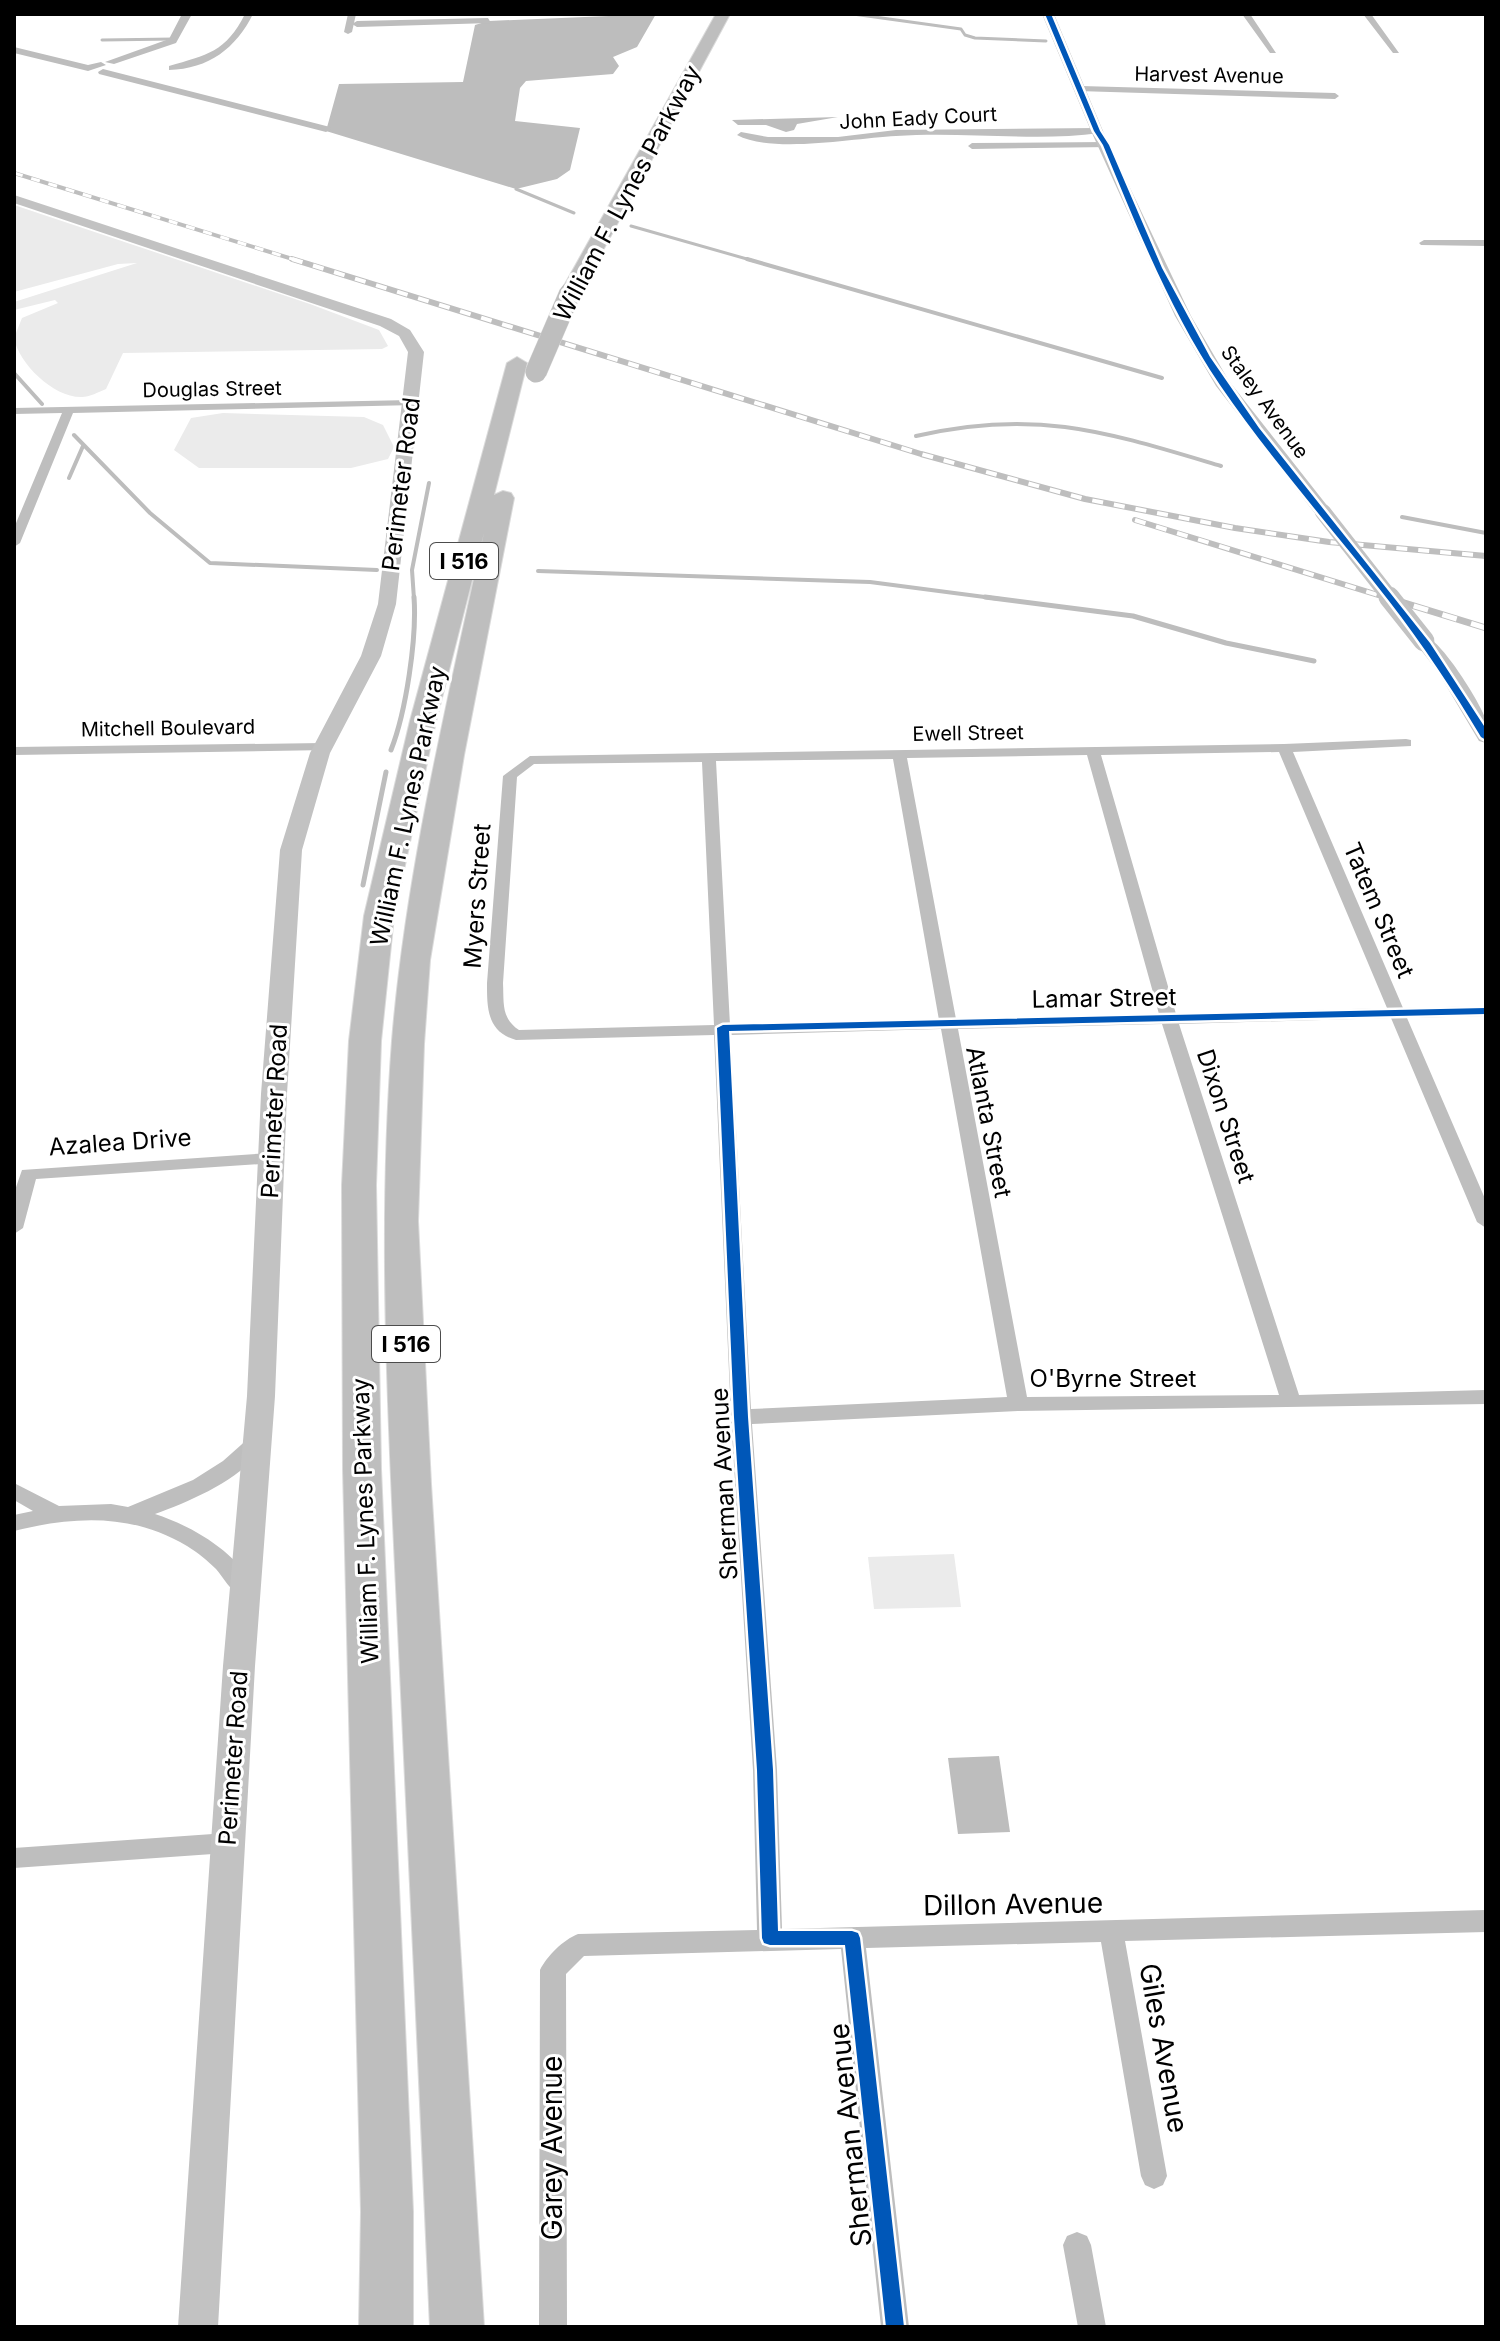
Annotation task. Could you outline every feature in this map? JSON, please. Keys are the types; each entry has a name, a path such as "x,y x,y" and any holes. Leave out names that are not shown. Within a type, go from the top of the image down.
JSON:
{"highway":[{"name":"William F. Lynes Parkway","path":"647,116 707,14"},
{"name":"William F. Lynes Parkway","path":"386,2327 387,2212 362,1469 359,1185 365,1041 379,916 423,721 525,362 560,290 723,14"},
{"name":"William F. Lynes Parkway","path":"540,312 560,290"},
{"name":"William F. Lynes Parkway","path":"457,2327 411,1484 401,1221 415,960 450,755 511,459 525,362"}],"street":[{"path":"172,68 229,48 237,40 249,14"},
{"path":"348,32 352,14"},
{"name":"Staley Avenue","path":"1048,14 1097,131 1183,316 1222,383 1447,670 1486,737"},
{"path":"1246,14 1273,51"},
{"path":"1367,14 1396,51"},
{"name":"Harvest Avenue","path":"1081,89 1335,96"},
{"name":"John Eady Court","path":"741,135 768,140 838,140 896,133 1097,131"},
{"path":"972,146 1106,145"},
{"name":"Perimeter Road","path":"14,199 393,326 414,343 416,362 387,604 381,629 371,656 323,747 291,850 270,1159 257,1442 227,1843 198,2327"},
{"path":"1424,243 1486,243"},
{"name":"Douglas Street","path":"14,411 411,403"},
{"path":"14,543 69,410"},
{"name":"Ewell Street","path":"530,760 1284,748 1406,743"},
{"name":"Mitchell Boulevard","path":"14,751 323,747"},
{"name":"Tatem Street","path":"1284,748 1486,1222"},
{"name":"Dixon Street","path":"1093,751 1169,1019 1291,1402"},
{"name":"Atlanta Street","path":"899,754 1018,1404"},
{"name":"Sherman Avenue","path":"709,756 741,1417 765,1770 770,1938"},
{"name":"Myers Street","path":"516,1035 505,1028 496,1016 495,983 510,776 530,760"},
{"name":"Lamar Street","path":"516,1035 1486,1011"},
{"name":"Azalea Drive","path":"14,1228 28,1174 270,1159"},
{"name":"O'Byrne Street","path":"741,1417 1018,1404 1486,1397"},
{"path":"134,1513 192,1490 234,1464 257,1442"},
{"path":"14,1491 53,1512"},
{"path":"14,1523 53,1512 134,1513 159,1521 213,1554 245,1589"},
{"path":"14,1858 227,1843"},
{"name":"Dillon Avenue","path":"553,1970 578,1945 1486,1921"},
{"name":"Giles Avenue","path":"1111,1931 1154,2176"},
{"name":"Sherman Avenue","path":"852,1938 895,2327"},
{"name":"Garey Avenue","path":"553,1970 553,2327"},
{"path":"1077,2245 1092,2327"}],"shaded area":[{"path":"656,14 637,47 613,57 619,66 613,74 526,81 520,88 515,121 580,128 570,170 557,179 516,189 326,131 339,84 463,82 475,25 488,21"},
{"path":"838,117 797,124 794,130 786,132 766,125 738,125 732,120"},
{"path":"14,205 379,330 388,346 382,349 123,353 106,389 82,397 60,392 30,368 14,338 22,318 58,303 55,300 14,310 14,302 137,263 118,264 14,292"},
{"path":"223,413 364,417 383,425 394,447 388,459 351,468 199,468 174,450 191,418"},
{"path":"954,1554 961,1607 874,1609 868,1557"},
{"path":"999,1756 1010,1832 958,1834 948,1758"}],"waterway":[{"path":"110,62 173,41 187,14"},
{"path":"853,14 961,29 965,35 975,38 1046,41"},
{"path":"357,24 488,21"},
{"path":"102,40 174,39"},
{"path":"14,50 88,68 101,65"},
{"path":"103,72 326,129"},
{"path":"516,189 574,213"},
{"path":"631,226 751,260"},
{"path":"751,260 1162,378"},
{"path":"14,373 42,404"},
{"path":"916,436 998,424 1035,424 1106,434 1221,466"},
{"path":"74,435 150,513 210,563 377,570"},
{"path":"69,478 83,446"},
{"path":"414,599 412,570 429,483"},
{"path":"1402,517 1486,533"},
{"path":"538,571 870,582 1000,599"},
{"path":"985,597 1133,616 1226,643 1314,661"},
{"path":"391,750 409,675 414,599"},
{"path":"363,885 386,772"}],"railway":[{"path":"14,173 299,261"},
{"path":"292,259 921,454 1085,499 1235,528 1329,542 1486,556"},
{"path":"1135,520 1391,599"},
{"path":"1385,597 1486,628"}],"cycle path":[{"path":"1048,14 1097,131 1189,329 1256,429 1394,601 1458,690 1486,737"},
{"path":"895,2327 852,1938 770,1938 765,1770 741,1417 723,1028 1486,1011"}]}
